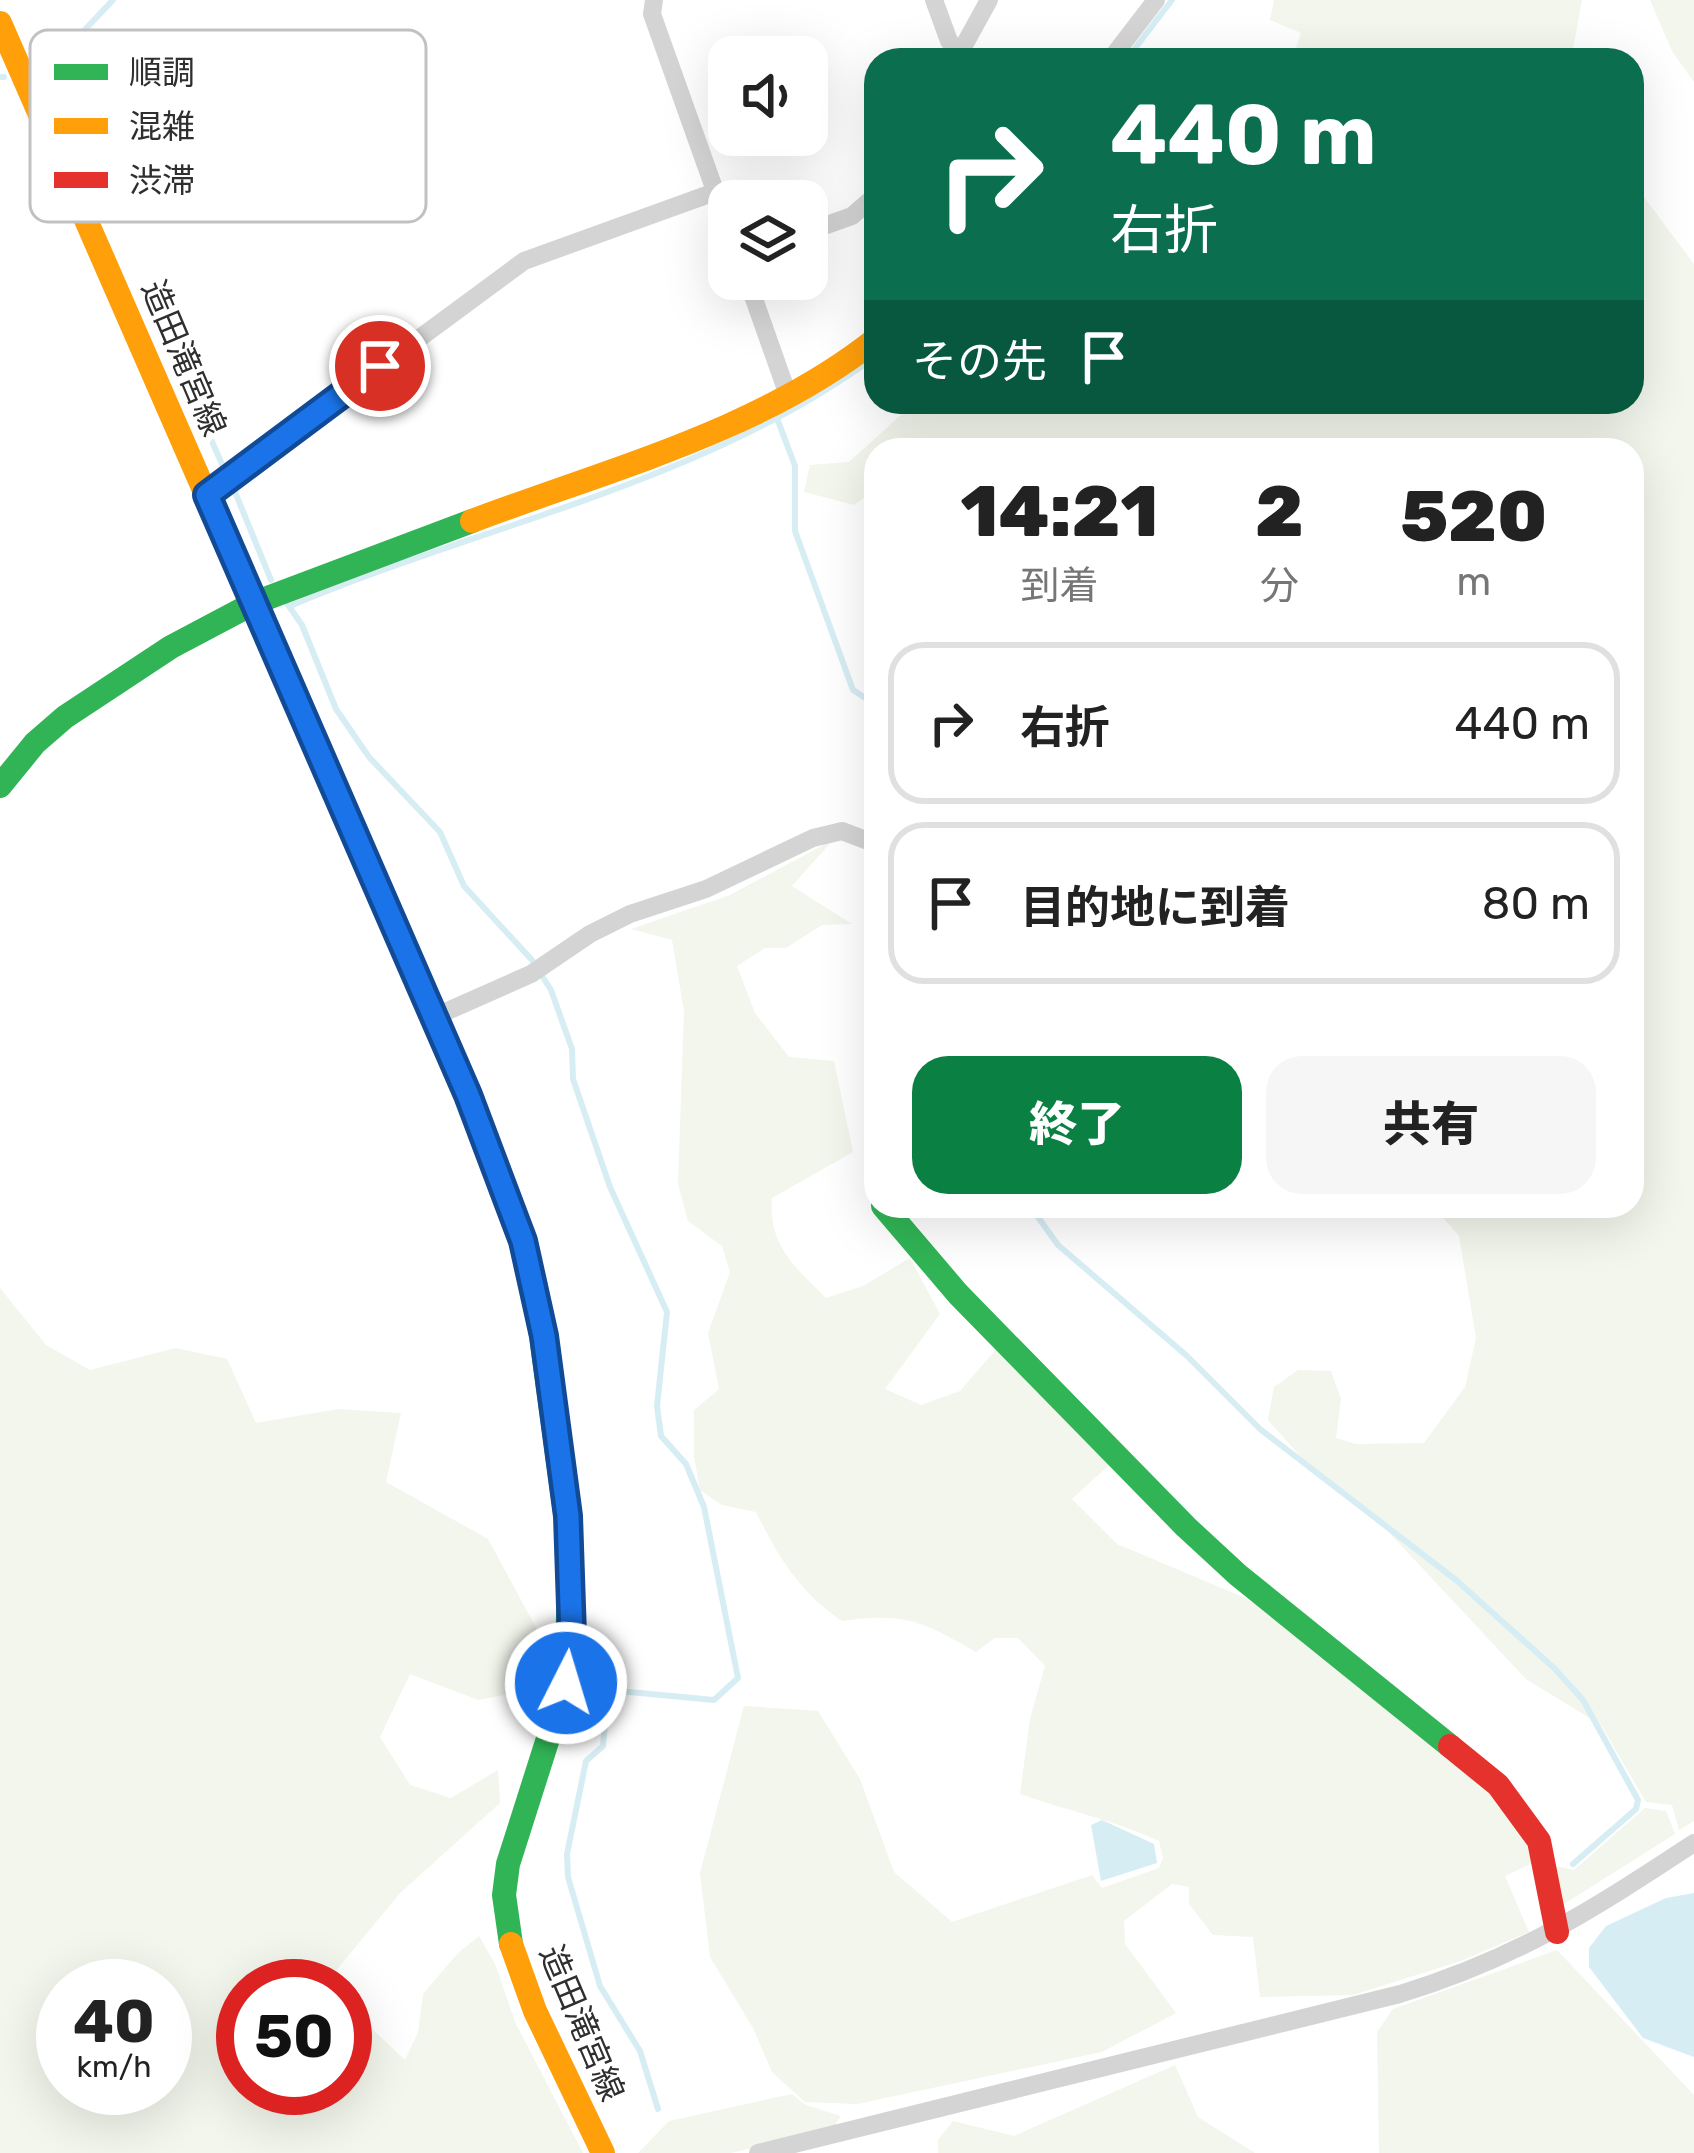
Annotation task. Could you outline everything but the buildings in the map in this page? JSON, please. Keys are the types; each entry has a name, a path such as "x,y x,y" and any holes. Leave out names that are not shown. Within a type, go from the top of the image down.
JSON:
{"main road":[{"name":"造田滝宮線","path":"0,23 30,91"},
{"name":"造田滝宮線","path":"87,222 434,1017 523,1241 544,1336 568,1516 572,1636 556,1733 519,1824 506,1875 506,1926 522,1977 603,2153"},
{"path":"0,786 13,779 38,740 70,716 174,644 254,602 510,510 789,398 828,377 864,348"},
{"path":"893,1218 958,1294 1186,1528 1498,1785 1539,1841 1557,1932"}],"street":[{"path":"654,0 652,14 711,180"},
{"path":"934,0 953,48"},
{"path":"963,48 989,0"},
{"path":"1119,48 1156,0"},
{"path":"207,495 524,261 708,195"},
{"path":"828,225 852,216 864,206"},
{"path":"754,300 789,398"},
{"path":"434,1017 539,970 590,934 706,889 814,838 842,831 864,839"},
{"path":"758,2153 1400,1994 1478,1970 1557,1932 1694,1843"}],"shaded area":[{"path":"1274,0 1582,0 1573,48 1296,48 1301,33 1270,20"},
{"path":"1650,0 1694,0 1694,82 1673,53"},
{"path":"1644,197 1694,264 1694,1821 1679,1830 1672,1805 1646,1802 1601,1725 1526,1679 1367,1509 1316,1474 1268,1420 1274,1387 1298,1370 1331,1371 1341,1399 1336,1438 1356,1444 1424,1443 1465,1387 1476,1338 1459,1236 1443,1218 1644,1218 1644,438 875,438 902,414 1644,414"},
{"path":"864,448 864,498 854,505 804,492 810,465 849,462"},
{"path":"833,840 792,886 852,924 822,925 786,948 765,948 737,966 755,1013 789,1057 834,1061 853,1152 772,1198 774,1229 786,1254 826,1298 863,1286 910,1258 940,1314 885,1389 921,1405 960,1391 998,1347 1109,1465 1072,1499 1117,1544 1243,1597 1287,1623 1480,1781 1531,1842 1535,1862 1505,1876 1529,1932 1461,1961 1353,1995 1260,1997 1253,1937 1213,1935 1189,1904 1189,1887 1172,1884 1124,1921 1125,1944 1176,2013 1102,2052 857,2104 805,2102 772,2072 753,2028 710,1957 700,1873 744,1706 818,1711 860,1779 894,1872 952,1922 1092,1875 1102,1888 1159,1868 1163,1858 1159,1841 1020,1794 1030,1719 1045,1666 1018,1638 995,1638 976,1652 912,1622 842,1621 792,1573 756,1512 722,1505 700,1490 694,1410 719,1389 708,1333 730,1272 722,1246 688,1221 678,1184 684,1011 672,940 631,929 730,895"},
{"path":"0,1288 46,1345 90,1370 176,1348 227,1359 256,1423 338,1409 401,1413 386,1482 488,1539 566,1683 478,1700 410,1674 380,1737 410,1785 451,1798 498,1770 500,1803 400,1893 346,1959 216,1959 216,2115 372,2115 372,2029 405,2060 418,2032 423,1994 479,1936 496,1966 515,2022 583,2153 0,2153"},
{"path":"1645,1808 1666,1811 1675,1834 1564,1904 1556,1866 1574,1870"},
{"path":"1557,1950 1694,2095 1694,2153 1379,2153 1377,2032 1393,2009"},
{"path":"1175,2065 1198,2117 1255,2153 938,2153 938,2140 953,2121 1014,2136"},
{"path":"792,2094 806,2105 841,2116 833,2128 731,2153 638,2153 669,2121"}],"water":[{"path":"1102,1820 1154,1844 1157,1863 1101,1881 1091,1825"},
{"path":"1694,1893 1694,2057 1643,2038 1589,1967 1589,1948 1606,1926 1666,1898"}],"waterway":[{"path":"85,30 113,0"},
{"path":"1135,48 1172,0"},
{"path":"290,606 666,469 809,400 864,364"},
{"path":"195,403 225,471"},
{"path":"778,421 795,466 795,531 853,690 864,697"},
{"path":"233,487 271,580"},
{"path":"286,602 302,625 336,709 369,757 440,832 464,886 532,960 551,990 572,1049 573,1079 610,1187 667,1312 657,1406 661,1436 686,1464 704,1507 738,1678 714,1700 608,1690 603,1746 586,1761 567,1854 568,1877 600,1986 640,2051 658,2109"},
{"path":"1039,1218 1058,1245 1187,1356 1260,1429 1456,1580 1583,1700 1638,1800 1636,1809 1573,1864"}],"traffic: fast":[{"path":"0,786 35,743 65,717 171,647 254,603 472,521"},
{"path":"461,1078 511,1203 534,1284 570,1550 566,1682 508,1864 504,1895 511,1944"},
{"path":"893,1218 958,1294 1186,1527 1238,1575 1450,1746"}],"traffic: slow":[{"path":"0,23 30,92"},
{"path":"87,222 225,538"},
{"path":"472,521 733,423 783,399 864,348"},
{"path":"511,1944 535,2011 603,2153"}],"traffic: jam":[{"path":"225,538 461,1078"},
{"path":"1450,1746 1498,1785 1539,1841 1557,1932"}],"route":[{"path":"380,366 207,495 468,1095 523,1241 544,1336 568,1516 572,1636 566,1683"}]}
